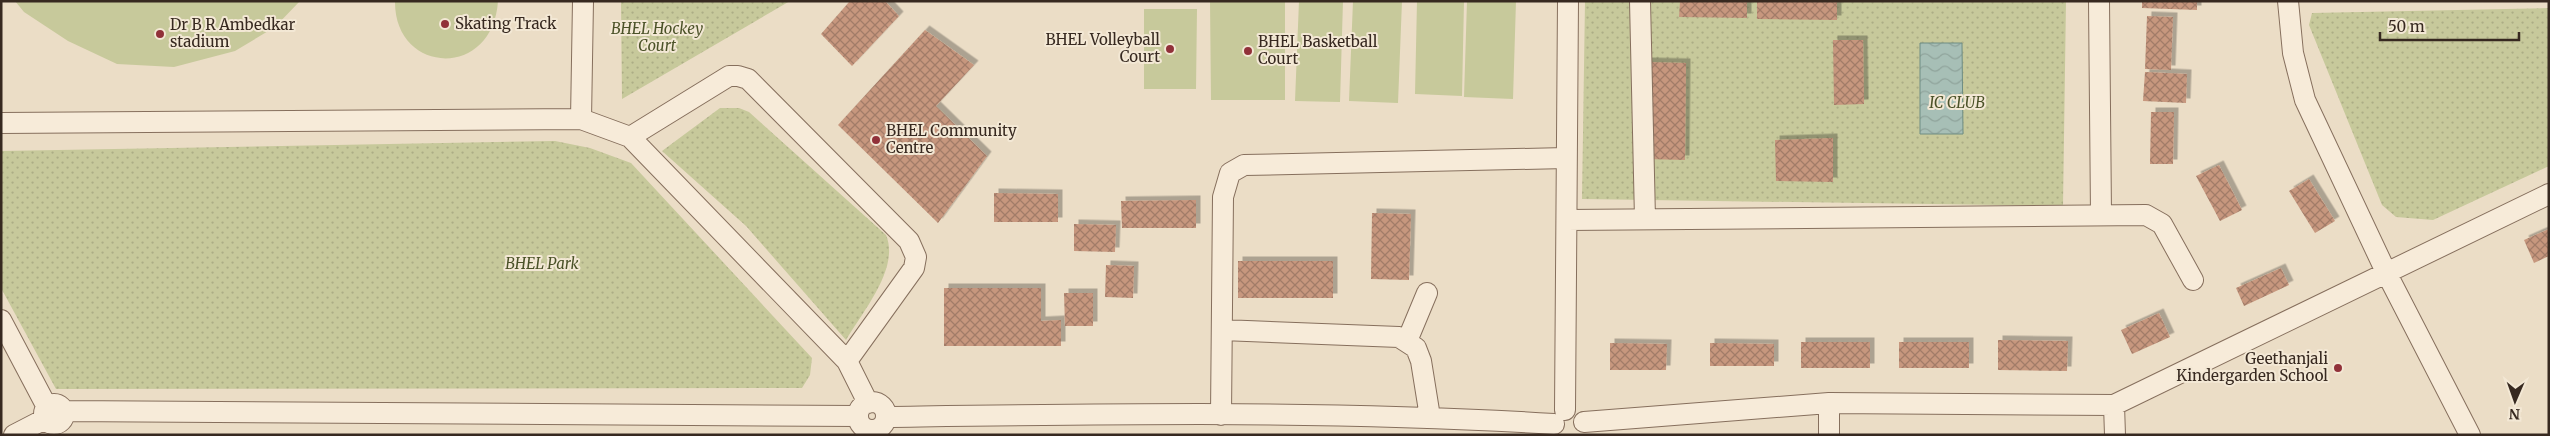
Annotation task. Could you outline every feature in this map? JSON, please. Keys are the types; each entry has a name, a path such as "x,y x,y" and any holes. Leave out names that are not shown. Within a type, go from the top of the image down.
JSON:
{"street":[{"path":"581,119 582,1"},
{"path":"1559,423 1567,220 1568,1"},
{"path":"1640,1 1645,219"},
{"path":"2099,1 2101,214"},
{"path":"2288,1 2293,53 2305,100 2386,272 2470,435"},
{"path":"630,137 729,76 748,79 910,241 916,257 914,268 847,360"},
{"path":"1,123 581,119 630,137 847,360 863,410 861,425 878,427 1221,415 1430,416 1559,423 1579,413 1581,428 1642,426 1829,403 2114,405 2549,194"},
{"path":"1221,415 1223,197 1230,173 1244,165 1566,158"},
{"path":"1567,220 2146,215 2162,224 2193,280"},
{"path":"1407,341 1427,293"},
{"path":"1,320 55,419"},
{"path":"1222,330 1387,336 1407,341 1416,348 1421,361 1430,416"},
{"path":"1829,403 1829,435"},
{"path":"2114,405 2115,435"},
{"path":"14,435 55,419 863,410"}],"green space":[{"name":"Dr B R Ambedkar stadium","path":"15,1 300,1 275,27 235,51 174,67 117,64 68,41 24,12"},
{"name":"Skating Track","path":"395,1 498,1 492,27 480,45 463,55 444,58 426,54 410,43 399,25"},
{"name":"BHEL Hockey Court","path":"621,1 790,1 622,99"},
{"name":"BHEL Basketball Court","path":"1210,1 1285,1 1285,100 1211,100"},
{"path":"1299,1 1343,1 1340,102 1295,101"},
{"path":"1353,1 1402,1 1398,103 1349,101"},
{"path":"1417,1 1464,1 1462,96 1415,94"},
{"path":"1467,1 1516,1 1513,99 1464,97"},
{"name":"IC CLUB","path":"1585,1 2066,1 2063,206 1582,199"},
{"path":"2549,8 2549,166 2433,220 2396,217 2382,205 2309,25 2312,13"},
{"name":"BHEL Volleyball Court","path":"1144,9 1197,9 1196,89 1144,89"},
{"path":"720,108 739,108 749,112 886,235 889,248 884,275 870,303 846,340 746,226 662,151"},
{"name":"BHEL Park","path":"555,141 590,148 631,163 812,358 810,375 802,388 56,389 1,288 1,151"}],"water":[{"path":"1920,43 1962,43 1963,134 1920,134"}],"building":[{"path":"850,1 885,1 899,16 852,66 821,34"},
{"path":"1680,1 1747,1 1747,18 1679,17"},
{"path":"1757,1 1837,1 1837,20 1757,19"},
{"path":"2142,1 2197,1 2197,10 2142,8"},
{"path":"2147,16 2173,17 2171,70 2145,69"},
{"path":"925,30 974,65 936,106 987,156 938,223 838,125"},
{"path":"1833,40 1863,40 1864,104 1834,105"},
{"path":"1646,62 1686,63 1685,160 1644,159"},
{"path":"2145,72 2187,74 2186,103 2143,101"},
{"path":"2151,112 2174,112 2173,164 2150,164"},
{"path":"1833,138 1833,182 1776,181 1775,140"},
{"path":"2219,165 2242,210 2220,221 2196,176"},
{"path":"2309,179 2335,221 2315,233 2289,191"},
{"path":"994,193 1058,194 1058,222 994,222"},
{"path":"1196,200 1196,228 1122,228 1121,201"},
{"path":"1372,213 1411,214 1409,280 1371,279"},
{"path":"1074,224 1116,225 1115,252 1074,251"},
{"path":"2549,229 2549,256 2534,263 2524,240"},
{"path":"1238,261 1333,261 1333,298 1238,298"},
{"path":"1106,265 1134,266 1133,298 1105,297"},
{"path":"2281,268 2289,285 2244,306 2236,288"},
{"path":"944,288 1041,288 1041,321 1061,320 1061,346 944,346"},
{"path":"1064,293 1093,293 1093,326 1065,326"},
{"path":"2159,313 2170,337 2132,354 2121,330"},
{"path":"1998,340 2068,341 2067,371 1998,370"},
{"path":"1801,342 1870,342 1870,368 1801,368"},
{"path":"1899,342 1969,342 1969,368 1899,368"},
{"path":"1610,343 1667,344 1666,370 1610,370"},
{"path":"1710,343 1774,344 1774,366 1710,366"}],"place":[{"name":"Skating Track","path":"445,24"},
{"name":"Dr B R Ambedkar stadium","path":"160,34"},
{"name":"BHEL Volleyball Court","path":"1170,49"},
{"name":"BHEL Basketball Court","path":"1248,51"},
{"name":"BHEL Community Centre","path":"876,140"},
{"name":"Geethanjali Kindergarden School","path":"2338,368"}]}
